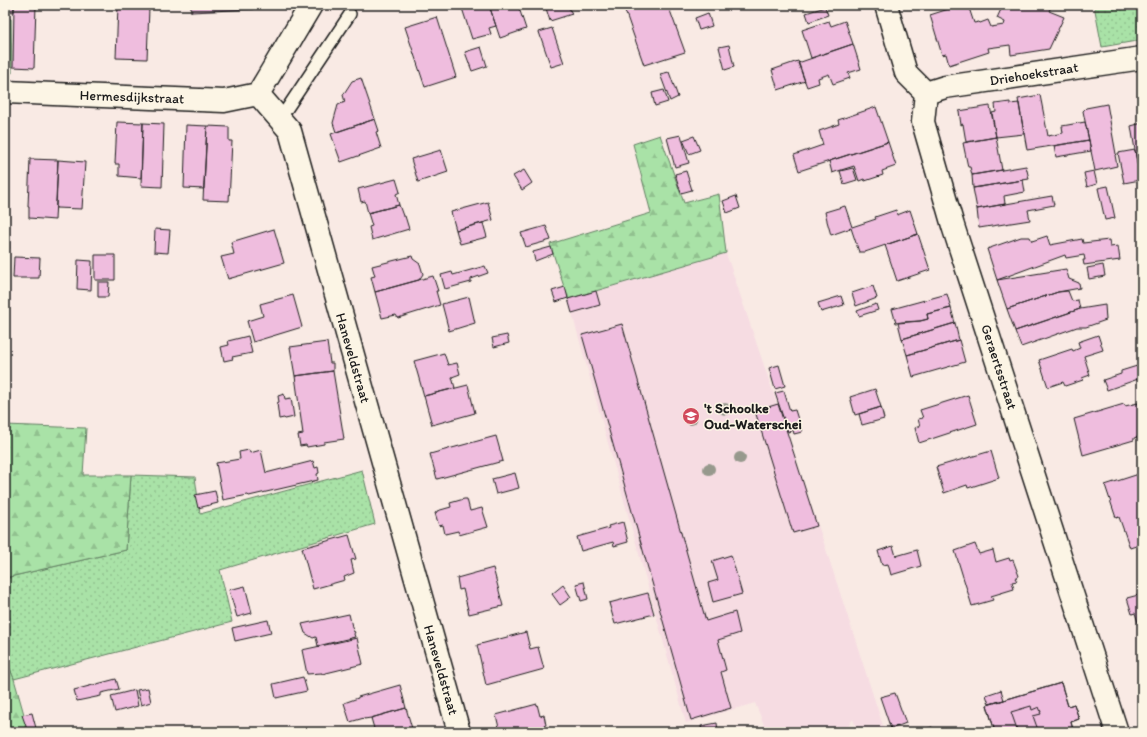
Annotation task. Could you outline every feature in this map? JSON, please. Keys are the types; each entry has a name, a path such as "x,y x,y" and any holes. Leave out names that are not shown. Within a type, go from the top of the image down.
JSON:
{"street":[{"path":"258,94 311,5"},
{"path":"886,5 906,73 926,93"},
{"name":"Driehoekstraat","path":"926,93 945,87 1142,58"},
{"name":"Hermesdijkstraat","path":"5,92 224,101 258,94"},
{"name":"Geraertsstraat","path":"926,93 923,122 953,226 1117,732"},
{"name":"Haneveldstraat","path":"258,94 290,130 459,732"}],"lane":[{"path":"280,120 350,14"}],"shaded area":[{"name":"'t Schoolke Oud-Waterschei","path":"726,253 821,534 885,732 858,732 853,719 844,732 835,732 826,727 810,729 806,732 767,732 755,703 686,723 568,299"}],"green space":[{"path":"1094,5 1142,5 1142,40 1102,47"},
{"path":"5,19 11,19 12,73 5,73"},
{"path":"660,135 684,203 719,194 726,253 568,299 550,244 651,213 633,144"},
{"path":"5,425 86,428 83,475 131,475 126,550 5,578"},
{"path":"362,470 375,524 220,570 232,622 14,679 5,656 5,578 126,550 131,475 195,477 200,514"},
{"path":"5,656 14,679 29,732 5,732"}],"building":[{"path":"5,5 14,5 14,12 6,11"},
{"path":"14,5 36,5 34,68 13,67"},
{"path":"191,5 253,5 253,9 191,12"},
{"path":"461,5 489,5 496,26 489,28 491,34 472,39"},
{"path":"489,5 518,5 526,29 500,38"},
{"path":"545,5 568,5 572,14 550,21"},
{"path":"623,5 668,5 685,52 644,65"},
{"path":"961,5 968,5 974,23 980,23 988,20 991,27 1004,25 1005,22 997,18 1003,5 1052,5 1049,11 1064,17 1049,49 1011,55 1010,45 988,48 989,52 949,65 946,54 942,55 930,15"},
{"path":"118,6 149,8 147,59 116,58"},
{"path":"825,7 828,15 809,22 806,13"},
{"path":"708,13 712,26 699,30 695,18"},
{"path":"437,17 456,77 425,87 405,27"},
{"path":"829,21 831,26 845,21 853,44 811,58 802,30"},
{"path":"552,28 564,63 551,67 539,32"},
{"path":"853,44 861,69 848,73 850,78 833,84 829,74 818,78 819,83 807,87 798,63"},
{"path":"729,45 734,67 725,70 719,47"},
{"path":"481,47 487,66 472,71 465,52"},
{"path":"798,61 805,81 778,90 772,70"},
{"path":"669,72 678,97 670,101 660,74"},
{"path":"361,78 375,119 336,132 333,123 338,105 345,102 343,95 352,81"},
{"path":"664,90 668,102 655,106 652,93"},
{"path":"1040,95 1048,136 1063,133 1062,126 1085,122 1089,140 1027,150 1018,99"},
{"path":"1010,102 1010,104 1019,103 1024,134 996,137 992,113 996,112 995,104"},
{"path":"1107,104 1117,166 1095,171 1083,111 1086,108"},
{"path":"990,106 996,137 966,142 959,111"},
{"path":"876,107 888,142 799,171 794,155 823,145 819,131 839,124 838,120"},
{"path":"375,119 379,131 376,132 381,148 341,162 331,134"},
{"path":"117,122 143,123 141,178 119,176 119,164 115,164"},
{"path":"143,123 164,124 162,187 141,186"},
{"path":"1142,123 1142,180 1140,180 1131,126"},
{"path":"186,125 207,126 204,189 184,188"},
{"path":"207,126 229,127 229,141 232,141 229,201 203,200"},
{"path":"681,135 689,163 675,167 667,138"},
{"path":"694,136 700,150 689,154 683,140"},
{"path":"996,137 1002,170 972,175 970,167 968,167 963,143"},
{"path":"1089,140 1091,151 1056,157 1054,146"},
{"path":"888,142 896,166 882,171 883,175 865,181 864,179 859,181 854,166 832,173 829,161"},
{"path":"441,150 448,172 418,182 411,159"},
{"path":"1135,150 1140,180 1124,183 1118,153"},
{"path":"30,159 58,160 55,220 29,218 28,206"},
{"path":"58,160 85,162 82,209 56,208"},
{"path":"1026,166 1029,179 973,188 972,175"},
{"path":"853,168 857,180 844,184 840,171"},
{"path":"524,170 532,183 522,190 513,176"},
{"path":"686,171 692,190 681,193 675,174"},
{"path":"1094,171 1097,184 1087,187 1084,173"},
{"path":"396,179 400,192 396,194 399,205 368,213 365,201 361,202 358,189"},
{"path":"1023,180 1025,192 1004,196 1005,204 977,209 973,188"},
{"path":"1108,186 1115,218 1105,220 1098,188"},
{"path":"736,196 740,208 727,213 723,201"},
{"path":"1052,196 1054,205 1028,210 1030,220 979,228 977,209"},
{"path":"488,202 493,220 456,230 451,212"},
{"path":"399,205 403,216 405,216 409,229 372,240 369,227 372,226 368,213"},
{"path":"5,206 8,206 7,242 9,242 9,249 7,249 6,257 5,257"},
{"path":"845,206 852,227 896,210 897,215 910,210 918,234 865,252 859,252 851,228 831,235 825,212"},
{"path":"483,223 487,237 460,244 456,230"},
{"path":"546,226 551,240 526,247 521,233"},
{"path":"155,229 170,230 168,253 154,252"},
{"path":"274,229 284,263 228,279 221,257 234,254 231,242"},
{"path":"918,234 930,270 897,281 885,245"},
{"path":"1047,236 1050,245 1082,239 1083,243 1109,240 1110,247 1118,246 1120,260 1084,265 1084,255 1066,258 1065,255 997,280 987,249 1021,237 1030,237 1032,241"},
{"path":"551,247 553,254 535,261 533,252"},
{"path":"95,255 115,255 115,280 95,280"},
{"path":"412,256 413,259 420,264 423,274 419,280 375,292 371,277 375,276 372,266"},
{"path":"14,257 40,258 39,278 13,278"},
{"path":"78,260 92,261 91,290 77,289"},
{"path":"1103,265 1105,276 1089,279 1087,268"},
{"path":"485,266 488,273 471,279 471,282 445,289 441,275 452,272 453,275"},
{"path":"1066,269 1069,279 1079,283 1080,288 1058,292 1007,309 997,280"},
{"path":"433,276 438,291 436,291 440,305 398,318 396,315 382,318 375,292"},
{"path":"98,282 109,282 108,297 98,297"},
{"path":"873,286 877,298 856,306 852,293"},
{"path":"565,287 568,298 556,302 552,291"},
{"path":"596,291 600,305 572,313 568,299"},
{"path":"1068,291 1072,301 1078,300 1080,309 1015,331 1007,309 1058,292"},
{"path":"947,294 951,308 927,314 928,319 896,323 892,309"},
{"path":"293,295 302,327 253,342 247,321 263,316 260,304"},
{"path":"841,296 844,305 821,312 818,303"},
{"path":"469,297 475,323 449,331 442,304"},
{"path":"876,304 878,310 859,316 857,311"},
{"path":"1105,305 1106,320 1086,327 1077,327 1021,347 1015,331 1080,309"},
{"path":"951,308 955,323 902,339 898,323 928,319 927,314"},
{"path":"955,323 959,340 907,355 902,339"},
{"path":"622,324 706,621 735,612 740,633 718,640 726,670 721,672 731,708 691,720 582,335"},
{"path":"507,335 509,343 494,347 492,338"},
{"path":"1098,335 1103,350 1084,356 1090,375 1082,378 1083,380 1065,386 1063,382 1048,387 1039,360 1072,349 1073,351 1080,348 1078,342"},
{"path":"248,336 252,353 232,357 233,359 224,361 221,347 229,345 228,341"},
{"path":"959,340 965,362 913,377 907,355"},
{"path":"327,342 330,363 333,363 333,371 295,376 290,347"},
{"path":"444,353 448,365 457,363 460,374 452,377 455,388 424,396 414,361"},
{"path":"779,365 785,386 775,389 769,368"},
{"path":"1137,366 1141,378 1107,390 1103,380 1121,374 1121,371"},
{"path":"333,371 344,439 324,442 324,444 307,447 306,445 300,446 298,435 303,434 295,376"},
{"path":"468,385 475,413 432,425 424,396"},
{"path":"875,389 881,407 855,415 850,397"},
{"path":"784,391 790,411 795,410 802,432 794,434 793,430 788,432 775,393"},
{"path":"284,394 285,399 291,398 294,417 279,419 277,403 279,402 278,396"},
{"path":"968,395 977,424 919,443 915,428 920,426 918,419 923,418 920,410"},
{"path":"1138,403 1142,417 1142,436 1134,438 1134,440 1083,455 1074,419 1124,404 1125,406"},
{"path":"778,404 817,526 793,533 755,411"},
{"path":"881,407 884,419 862,425 859,414"},
{"path":"496,436 503,461 437,479 430,454"},
{"path":"249,450 250,453 261,450 266,473 313,461 315,468 318,467 318,480 249,496 223,500 216,463 240,459 239,452"},
{"path":"991,451 999,478 968,488 967,485 944,493 936,467"},
{"path":"515,473 519,488 496,494 492,479"},
{"path":"1142,473 1142,544 1130,548 1119,517 1116,518 1105,485"},
{"path":"215,491 218,503 198,508 195,495"},
{"path":"467,499 470,511 482,508 488,527 459,535 458,531 445,534 443,525 439,526 435,513 451,507 450,503"},
{"path":"623,522 628,542 614,546 613,542 581,551 577,537 609,528 608,526"},
{"path":"349,535 356,559 351,560 354,573 344,577 345,580 313,589 302,548"},
{"path":"975,544 979,554 993,550 996,562 1009,558 1010,561 1013,560 1019,576 1015,578 1017,581 1012,582 1014,589 991,596 993,600 972,606 955,551"},
{"path":"893,546 896,556 917,550 921,566 891,575 888,564 882,565 878,551"},
{"path":"731,555 742,594 713,602 708,583 718,580 712,561"},
{"path":"493,568 503,606 469,614 463,589 459,590 457,578"},
{"path":"584,582 588,599 581,601 576,584"},
{"path":"563,585 571,597 560,605 552,594"},
{"path":"245,586 252,613 237,617 229,590"},
{"path":"648,593 654,614 615,624 609,603"},
{"path":"1142,594 1142,635 1135,613 1132,614 1127,598"},
{"path":"349,614 353,631 355,632 355,637 318,646 316,637 313,638 305,633 302,624"},
{"path":"268,620 271,633 235,641 232,628"},
{"path":"526,632 530,649 538,647 544,669 486,685 477,645"},
{"path":"357,638 363,664 322,674 307,674 302,650"},
{"path":"303,677 307,691 276,698 273,684"},
{"path":"116,679 119,689 101,693 101,696 77,701 74,690"},
{"path":"1061,683 1068,706 1074,704 1079,719 1071,722 1073,730 1067,732 1032,732 1038,730 1033,716 1041,714 1041,712 1039,707 1032,710 1031,706 1011,712 1018,732 995,732 987,705"},
{"path":"1061,683 1068,706 1074,704 1079,719 1071,722 1073,730 1067,732 995,732 987,705"},
{"path":"400,685 406,708 371,718 364,718 350,722 344,703 358,697"},
{"path":"148,688 151,702 141,705 137,690"},
{"path":"135,690 138,706 115,712 111,696"},
{"path":"1001,690 1004,700 989,704 986,695"},
{"path":"895,693 906,723 891,729 880,697"},
{"path":"537,704 540,716 544,715 546,725 543,726 545,732 500,732 496,715"},
{"path":"406,708 413,732 375,732 371,718"},
{"path":"32,713 37,732 28,732 22,715"},
{"path":"717,723 718,732 702,732 701,726"},
{"path":"932,727 934,732 916,732"}],"place":[{"name":"'t Schoolke Oud-Waterschei","path":"691,416"}]}
